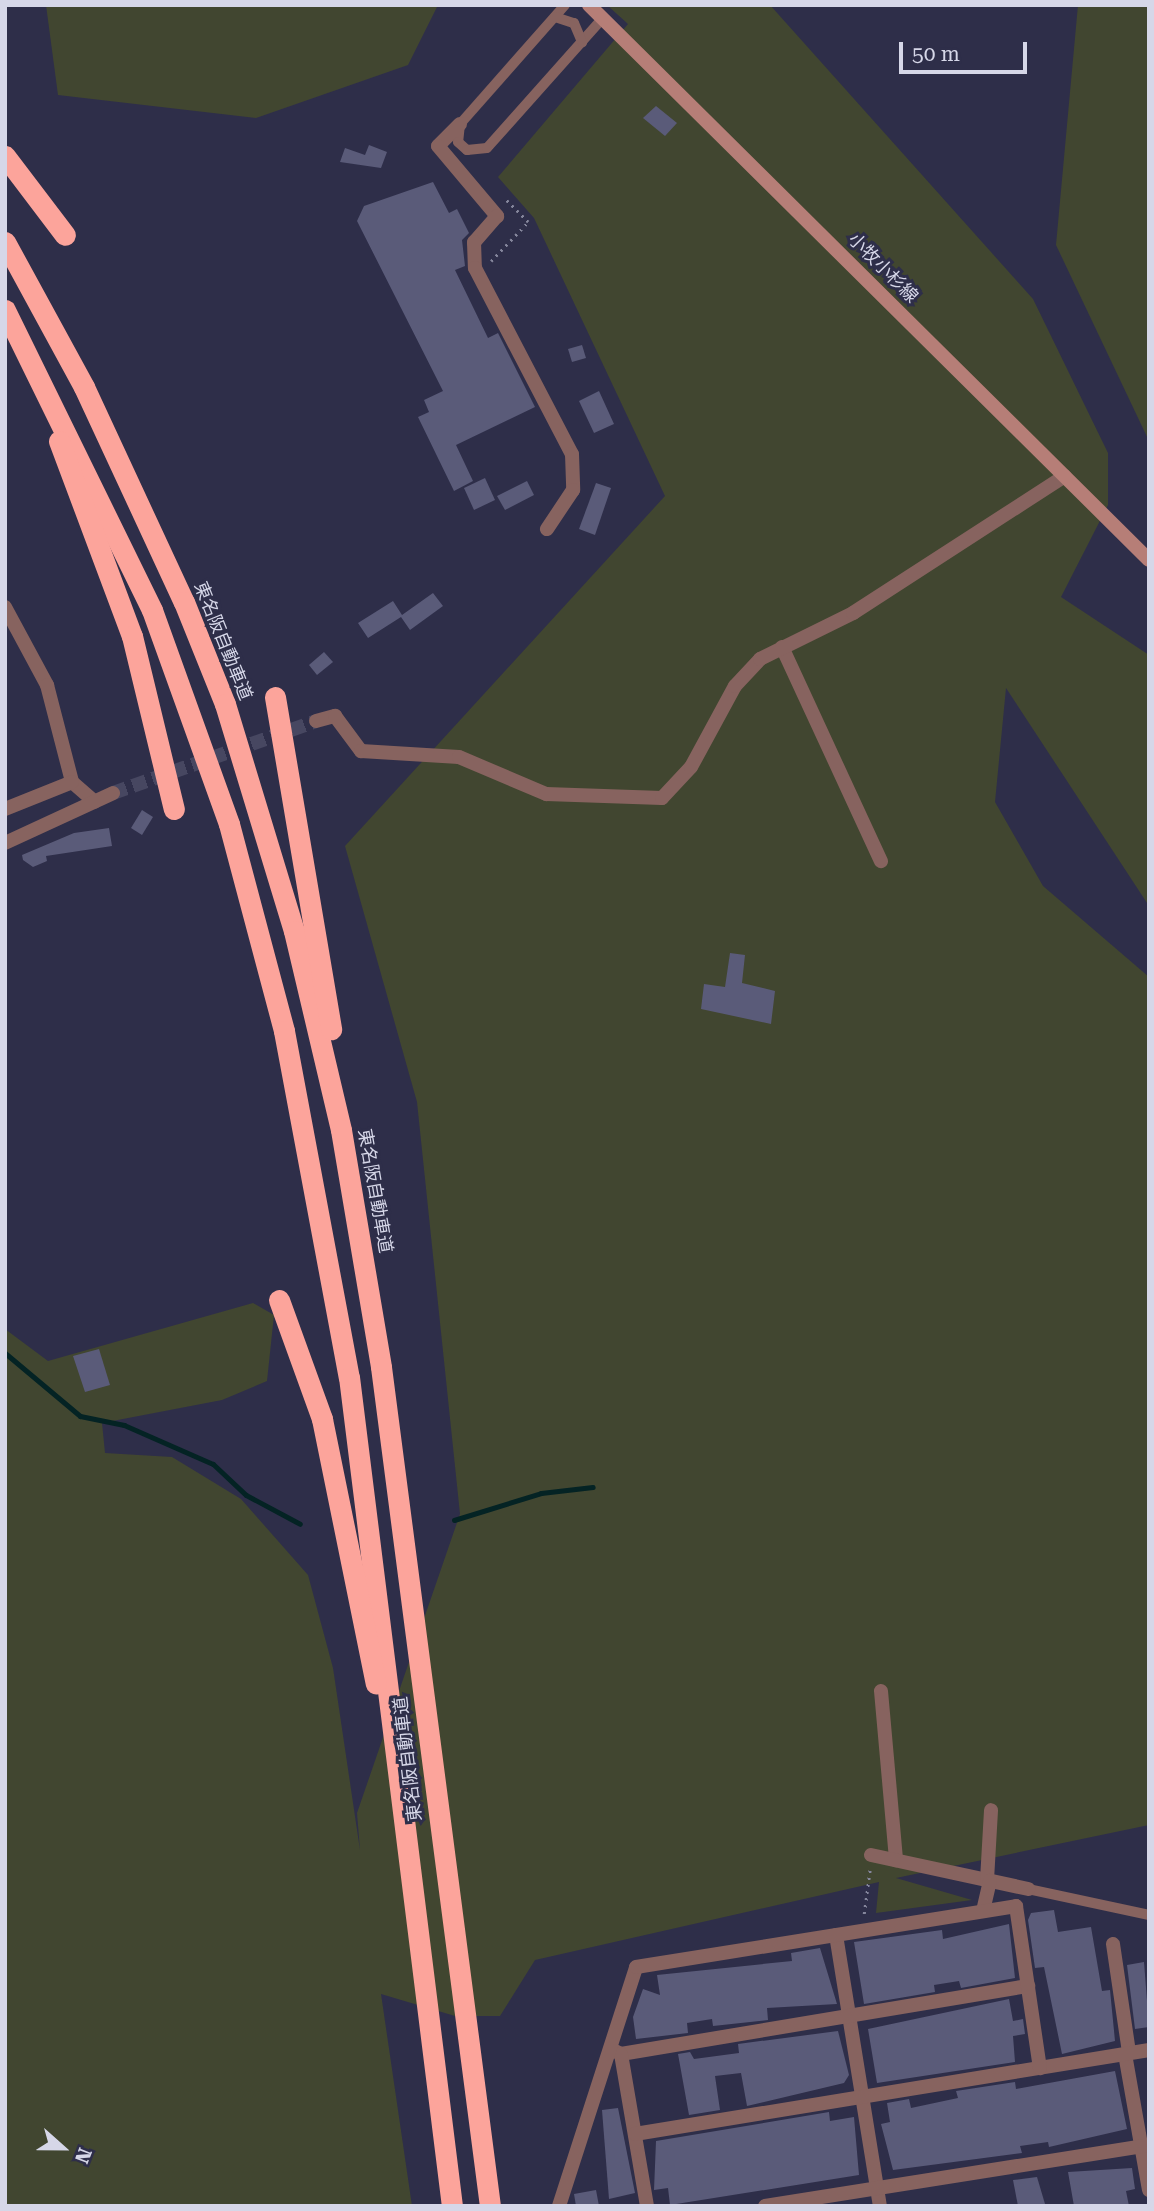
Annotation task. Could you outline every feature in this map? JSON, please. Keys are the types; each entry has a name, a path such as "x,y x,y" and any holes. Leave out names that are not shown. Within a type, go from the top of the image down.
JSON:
{"highway":[{"path":"5,156 65,235"},
{"name":"東名阪自動車道","path":"5,242 138,497 225,704 294,931 362,1248 490,2206"},
{"path":"5,310 113,576 174,809"},
{"name":"東名阪自動車道","path":"5,310 152,610 258,925 331,1263 452,2206"},
{"path":"275,697 362,1248"},
{"path":"279,1300 322,1419 404,1827"}],"main road":[{"name":"小牧小杉線","path":"589,5 1149,560"}],"street":[{"path":"460,124 439,146 497,216 474,242 475,268 572,454 573,490 547,529"},
{"path":"316,721 335,716 361,751 442,754 546,794 652,801 671,791 691,767 734,686 782,647 853,613 1065,476"},
{"path":"5,607 47,685 72,782 95,802"},
{"path":"782,647 881,861"},
{"path":"5,809 72,782"},
{"path":"5,844 113,793"},
{"path":"881,1691 896,1860"},
{"path":"983,1911 989,1880 991,1810"},
{"path":"871,1855 1028,1889"},
{"path":"559,2206 616,2051 636,1967 1016,1906 1040,2068"},
{"path":"836,1935 880,2206"},
{"path":"1113,1944 1127,2053 1145,2146 1149,2190"},
{"path":"616,2051 1028,1986"},
{"path":"635,2134 1149,2050"},
{"path":"616,2051 635,2134 647,2206"},
{"path":"765,2206 1145,2146"}],"lane":[{"path":"565,5 460,124 458,142 481,153 603,18"},
{"path":"555,17 574,23 582,42"},
{"path":"1028,1889 1149,1915"}],"path":[{"path":"862,1931 871,1855"}],"green space":[{"path":"46,5 438,5 408,65 256,118 58,95"},
{"path":"607,5 770,5 1033,299 1108,453 1108,505 1061,597 1149,655 1149,906 1006,688 995,802 1043,886 1149,977 1149,1825 896,1878 972,1900 876,1913 879,1882 535,1960 500,2016 455,2016 381,1994 412,2206 5,2206 5,1329 48,1361 253,1303 274,1315 267,1381 222,1400 102,1423 105,1453 172,1457 241,1499 308,1575 333,1668 360,1850 357,1813 460,1514 417,1102 345,846 665,496 534,218 498,177 628,24"},
{"path":"1078,5 1149,5 1149,441 1056,245"}],"building":[{"path":"656,106 677,123 665,136 643,118"},
{"path":"369,145 387,152 381,168 340,162 345,148 365,155"},
{"path":"433,182 449,213 457,209 469,233 462,240 465,266 455,270 488,338 498,333 535,407 456,445 473,481 454,491 418,417 429,412 424,400 443,391 357,221 364,206"},
{"path":"582,345 586,358 572,362 568,349"},
{"path":"599,391 614,424 594,433 579,401"},
{"path":"485,478 495,500 474,510 464,488"},
{"path":"527,481 534,495 505,510 497,496"},
{"path":"596,483 611,488 595,535 579,529"},
{"path":"433,593 443,606 410,630 401,617 368,638 358,623 393,601 402,615"},
{"path":"324,652 333,662 317,675 309,665"},
{"path":"142,810 153,817 142,835 131,828"},
{"path":"109,828 112,846 46,856 47,861 33,867 23,860 22,855 74,833"},
{"path":"730,953 745,955 742,983 775,991 771,1024 701,1009 704,984 725,987"},
{"path":"99,1349 110,1385 85,1392 73,1356"},
{"path":"1054,1910 1058,1932 1091,1927 1102,1991 1110,1990 1115,2041 1062,2054 1044,1967 1035,1968 1028,1920 1031,1913"},
{"path":"1009,1924 1015,1978 961,1988 959,1981 934,1985 935,1992 864,2004 854,1942 942,1930 943,1939"},
{"path":"820,1948 837,2004 767,2008 768,2020 713,2026 712,2019 687,2023 688,2033 636,2039 633,2017 643,1989 660,1995 657,1975 792,1961 791,1953"},
{"path":"1144,1962 1149,2027 1135,2029 1127,1965"},
{"path":"1009,1999 1013,2021 1023,2019 1025,2034 1013,2036 1015,2062 877,2083 868,2029"},
{"path":"838,2031 849,2075 844,2083 747,2106 741,2073 715,2076 720,2110 689,2115 678,2054 690,2052 694,2059 739,2053 738,2044"},
{"path":"1115,2071 1127,2129 1049,2147 1048,2142 1020,2146 1022,2153 893,2170 881,2124 890,2122 887,2103 909,2099 911,2108 958,2098 956,2091 1015,2082 1016,2089"},
{"path":"618,2108 635,2193 609,2199 602,2110"},
{"path":"829,2112 830,2121 854,2117 859,2175 670,2205 668,2188 654,2190 656,2141"},
{"path":"1132,2168 1135,2189 1126,2191 1129,2206 1074,2206 1068,2172"},
{"path":"1037,2177 1045,2204 1018,2206 1013,2180"},
{"path":"596,2190 599,2206 576,2206 574,2194"}],"waterway":[{"path":"5,1353 80,1416 124,1425 213,1464 246,1495 300,1524"},
{"path":"454,1520 541,1493 593,1487"}],"tunnel":[{"path":"113,793 316,721"}]}
